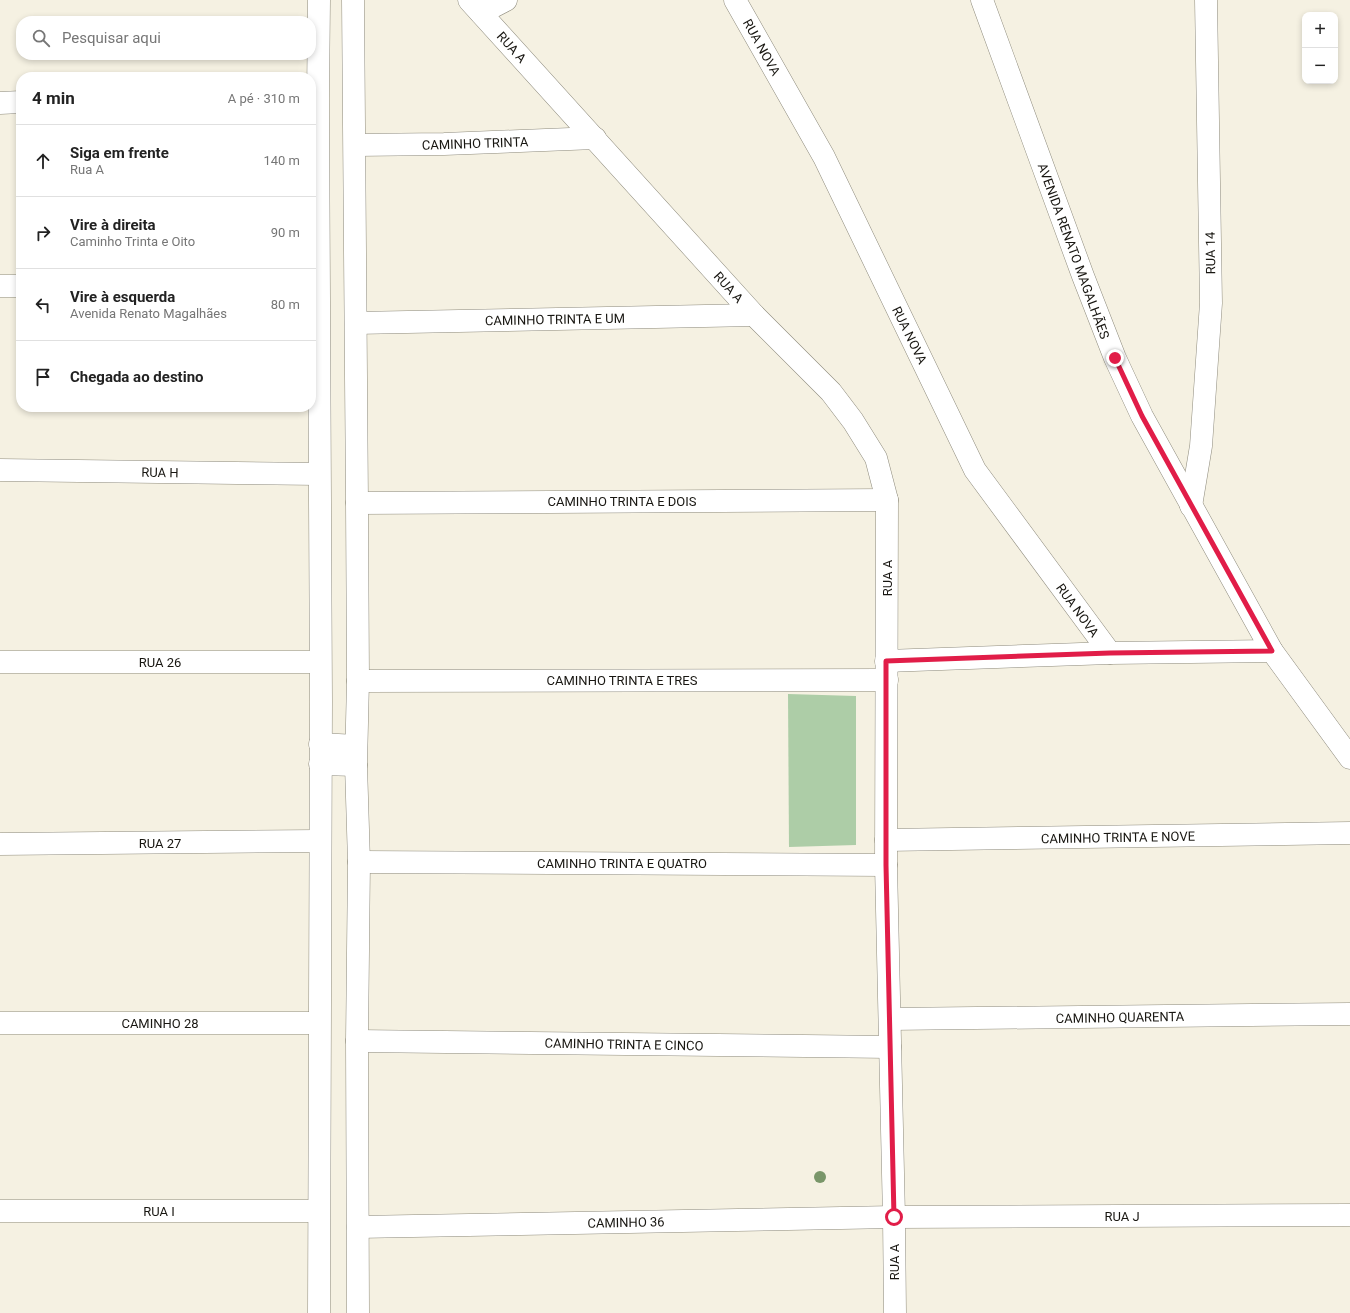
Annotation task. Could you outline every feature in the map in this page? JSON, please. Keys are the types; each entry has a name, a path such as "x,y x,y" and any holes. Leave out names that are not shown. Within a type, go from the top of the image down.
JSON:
{"street":[{"path":"316,59 319,0"},
{"path":"353,0 358,681 356,755 359,862 357,1041 358,1313"},
{"path":"475,7 506,0"},
{"name":"RUA NOVA","path":"735,0 824,157 975,470 1110,653"},
{"name":"AVENIDA RENATO MAGALHÃES","path":"982,0 1082,276 1115,358 1142,416 1272,651 1350,758"},
{"name":"RUA 14","path":"1192,506 1201,446 1211,303 1206,0"},
{"name":"RUA A","path":"475,7 754,315 831,392 853,421 876,458 888,500 886,865 895,1313"},
{"path":"315,72 316,60"},
{"path":"0,102 16,102"},
{"name":"CAMINHO TRINTA","path":"354,145 444,144 595,138"},
{"path":"0,286 16,286"},
{"name":"CAMINHO TRINTA E UM","path":"356,324 754,315"},
{"path":"316,332 319,474 320,662 319,1313"},
{"name":"RUA H","path":"0,470 319,474"},
{"name":"CAMINHO TRINTA E DOIS","path":"357,503 888,500"},
{"name":"CAMINHO TRINTA E TRES","path":"358,681 886,670 1110,653 1272,651"},
{"name":"RUA 26","path":"0,662 320,662"},
{"path":"320,754 356,755"},
{"name":"CAMINHO TRINTA E NOVE","path":"886,840 1350,833"},
{"name":"RUA 27","path":"0,844 319,841"},
{"name":"CAMINHO TRINTA E QUATRO","path":"359,862 886,865"},
{"name":"CAMINHO QUARENTA","path":"890,1019 1350,1014"},
{"name":"CAMINHO 28","path":"0,1023 319,1023"},
{"name":"CAMINHO TRINTA E CINCO","path":"357,1041 890,1047"},
{"name":"RUA I","path":"0,1211 318,1211"},
{"name":"RUA J","path":"894,1217 1350,1215"},
{"name":"CAMINHO 36","path":"358,1227 894,1217"}],"green space":[{"path":"788,694 856,696 856,845 789,847"}],"route":[{"path":"894,1217 886,865 886,661 1110,653 1272,651 1142,416 1115,358"}]}
